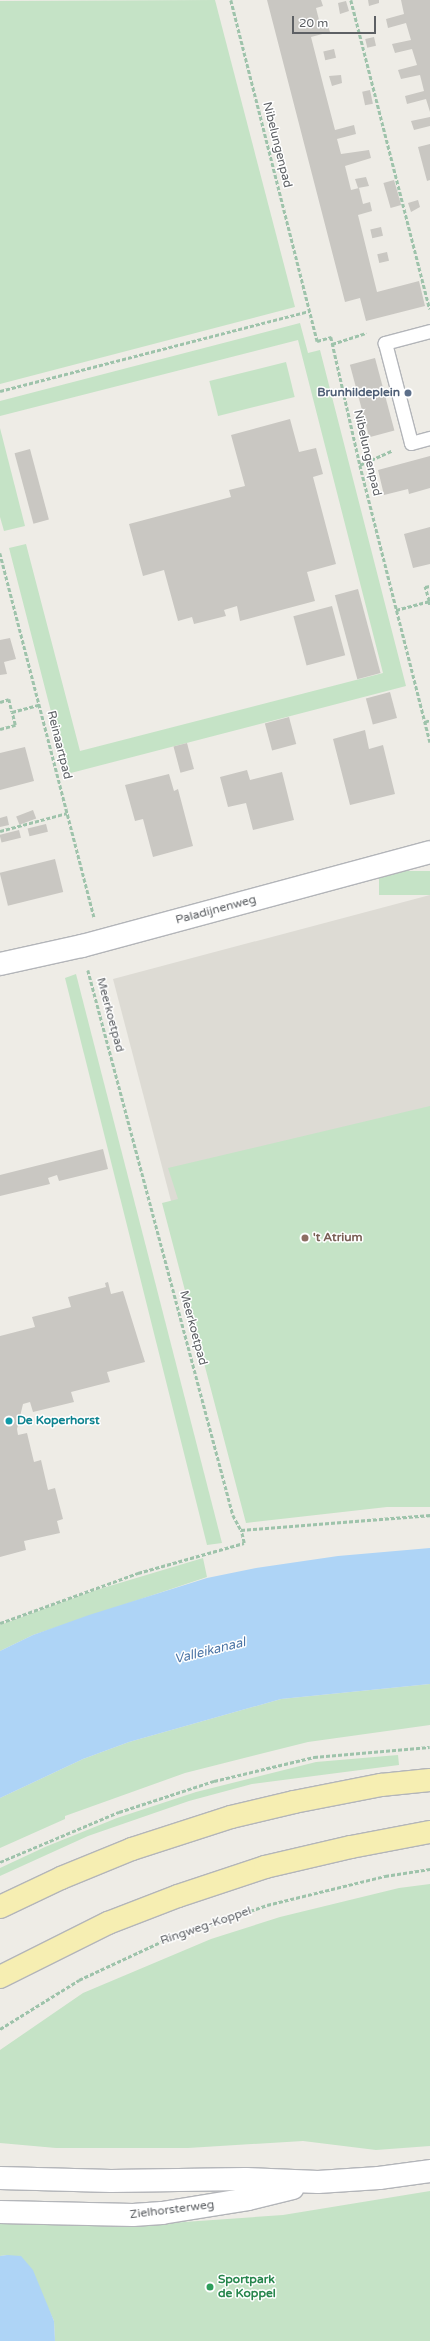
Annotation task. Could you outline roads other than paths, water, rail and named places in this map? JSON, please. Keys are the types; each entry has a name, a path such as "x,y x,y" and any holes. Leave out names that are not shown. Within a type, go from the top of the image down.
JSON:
{"main road":[{"name":"Paladijnenweg","path":"0,964 91,944 430,852"},
{"path":"0,1907 61,1878 132,1849 231,1817 294,1802 367,1788 430,1780"},
{"path":"0,1977 108,1923 178,1896 265,1867 350,1847 430,1832"},
{"name":"Zielhorsterweg","path":"0,2178 111,2182 246,2179 318,2182 379,2178 430,2171"},
{"name":"Zielhorsterweg","path":"0,2212 133,2215 162,2213 248,2199 318,2182"}],"lane":[{"path":"430,331 385,343 411,443 430,438"}],"water":[{"name":"Valleikanaal","path":"430,1548 430,1684 281,1699 129,1742 83,1759 0,1798 0,1651 33,1635 89,1615 207,1578 256,1568 338,1556"},
{"path":"0,2256 21,2256 33,2270 54,2321 55,2341 0,2341"}],"place":[{"name":"Brunhildeplein","path":"408,393"},
{"name":"'t Atrium","path":"305,1238"},
{"name":"De Koperhorst","path":"9,1421"},
{"name":"Sportpark de Koppel","path":"210,2287"}]}
